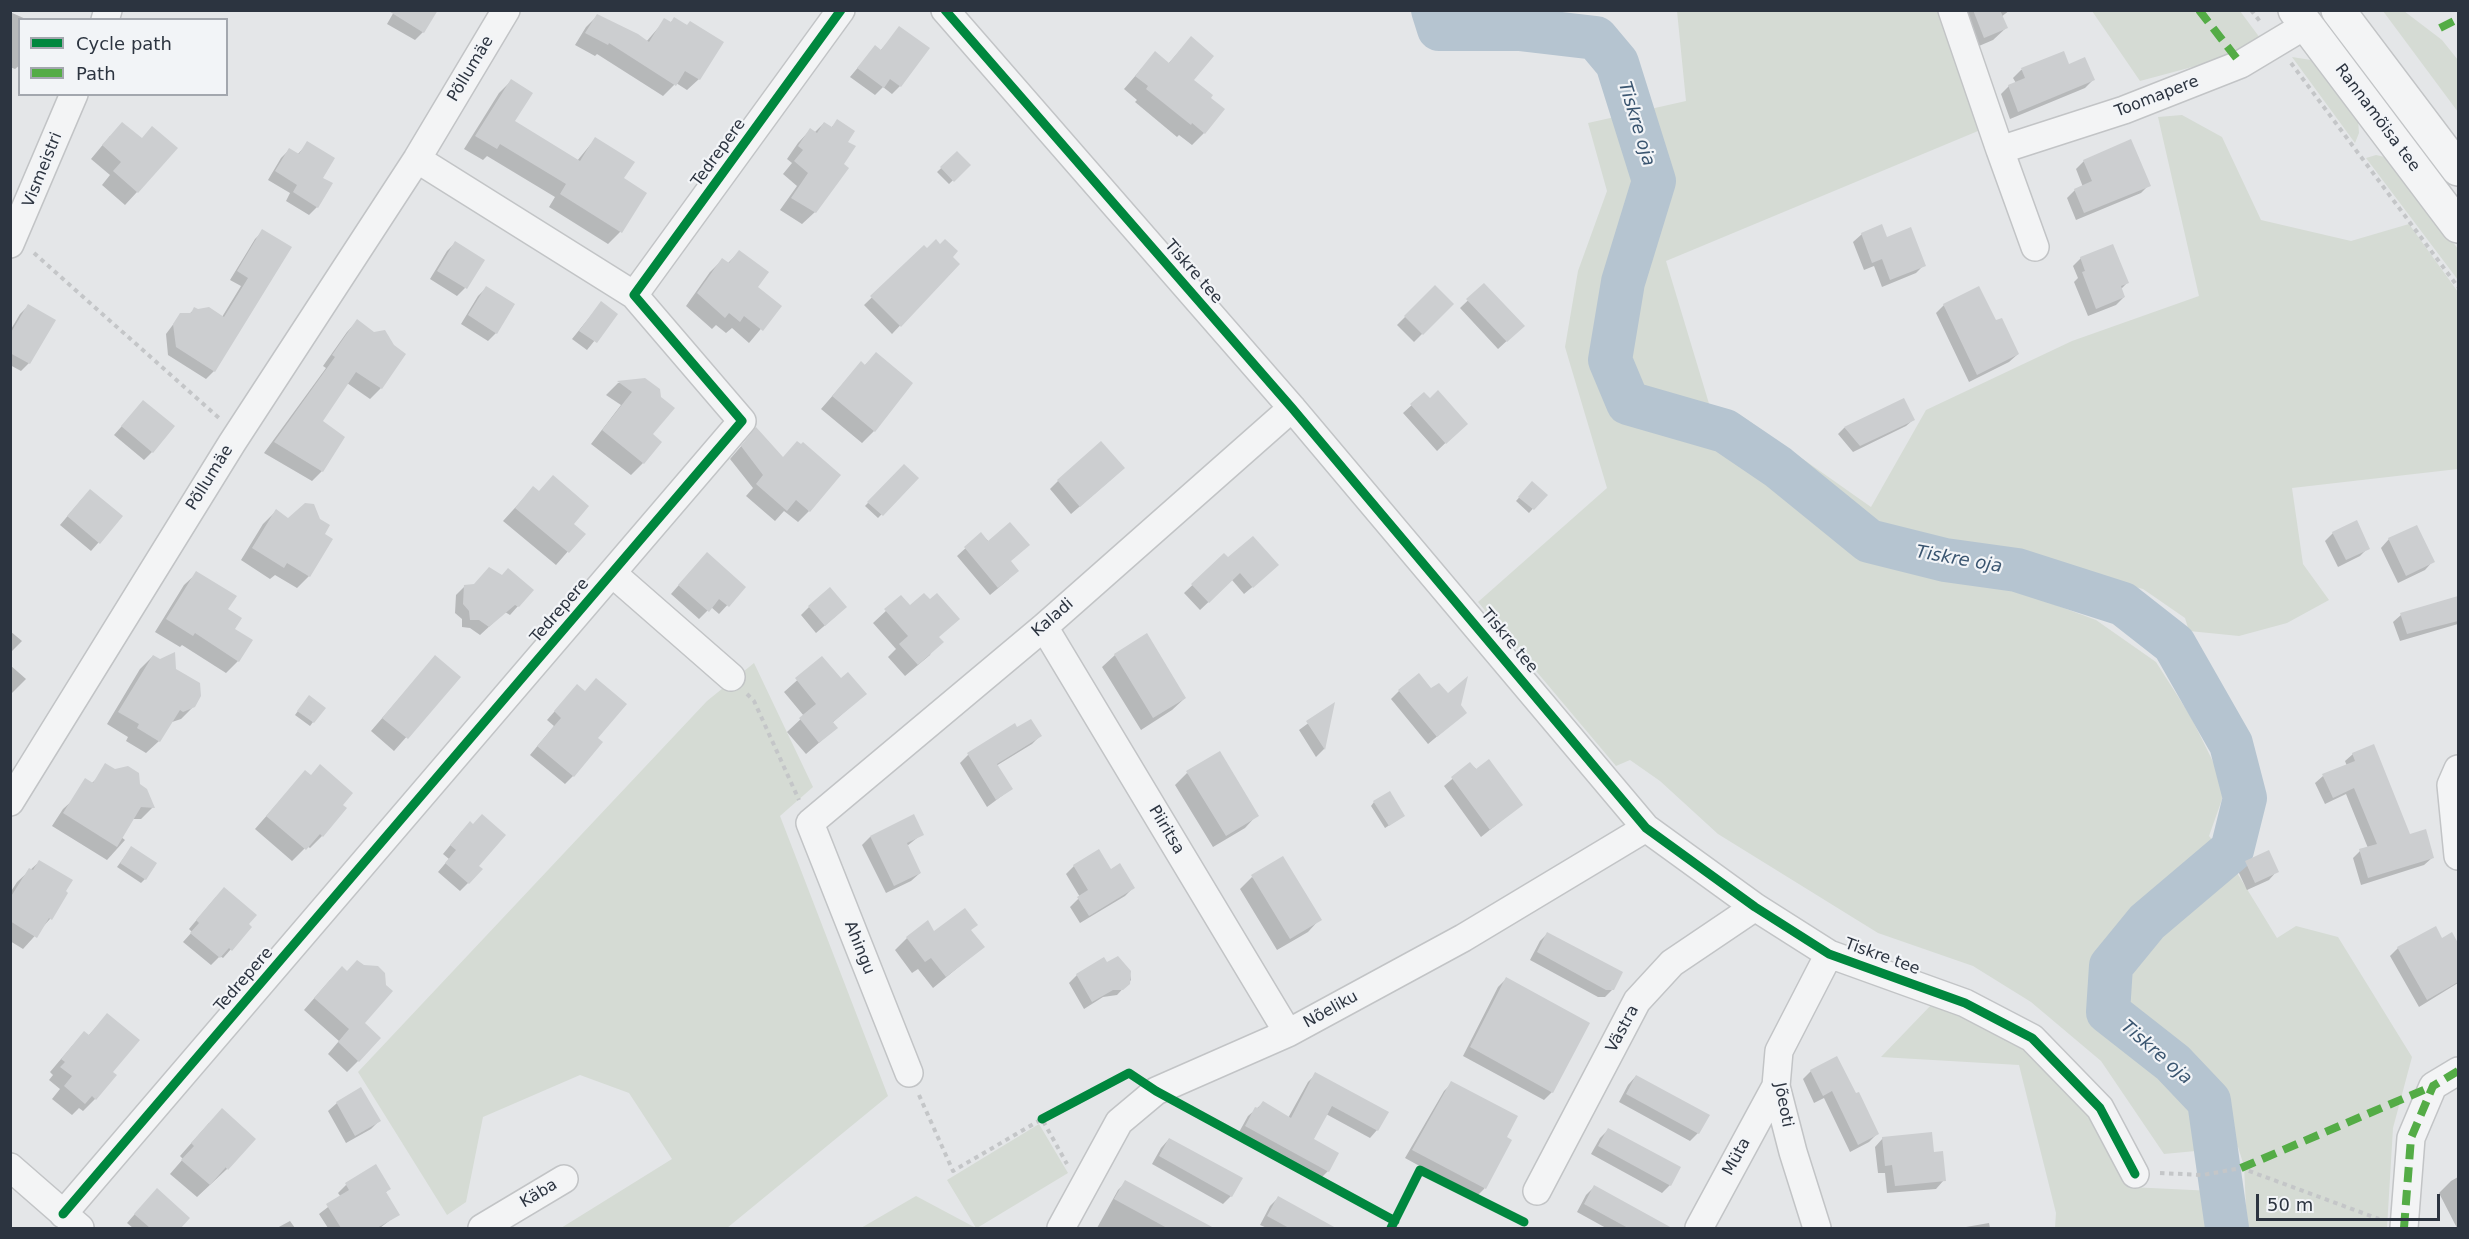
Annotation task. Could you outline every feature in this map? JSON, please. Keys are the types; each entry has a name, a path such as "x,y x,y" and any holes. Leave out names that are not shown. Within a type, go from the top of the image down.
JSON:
{"street":[{"name":"Põllumäe","path":"10,802 238,434 417,159 506,10"},
{"name":"Tedrepere","path":"71,1221 612,573 742,421 634,295 841,10"},
{"name":"Tiskre tee","path":"945,10 1292,408 1646,828 1755,907 1829,954 1965,1003 2032,1038 2100,1108 2135,1174"},
{"path":"1952,10 2035,247"},
{"name":"Rannamõisa tee","path":"2338,10 2458,169"},
{"name":"Toomapere","path":"2000,150 2134,106 2241,64 2277,43 2301,18"},
{"name":"Rannamõisa tee","path":"2301,18 2458,226"},
{"name":"Vismeistri","path":"13,240 73,96"},
{"path":"417,159 634,295"},
{"name":"Kaladi","path":"810,823 1044,627 1292,408"},
{"path":"612,573 731,677"},
{"name":"Piiritsa","path":"1044,627 1288,1033"},
{"path":"2458,769 2451,785 2458,856"},
{"name":"Ahingu","path":"810,823 909,1073"},
{"name":"Nõeliku","path":"1060,1228 1119,1122 1156,1091 1288,1033 1463,938 1646,828"},
{"name":"Västra","path":"1537,1191 1636,1001 1672,963 1755,907"},
{"name":"Jõeoti","path":"1817,1228 1793,1152 1776,1086 1779,1051 1829,954"},
{"path":"2404,1228 2411,1138 2433,1086 2458,1071"},
{"name":"Müta","path":"1698,1228 1776,1086"},
{"path":"10,1167 71,1221"},
{"name":"Käba","path":"482,1228 564,1179"}],"path":[{"path":"2251,10 2458,286"},
{"path":"13,240 238,434"},
{"path":"731,677 754,701 810,823"},
{"path":"909,1073 953,1171 1052,1114"},
{"path":"1042,1119 1081,1191"},
{"path":"2135,1174 2146,1172 2203,1175 2241,1167 2404,1228"}],"shaded area":[{"path":"1677,11 1941,11 1978,131 1666,261 1710,407 1739,414 1871,507 1926,410 2072,341 2199,296 2158,117 2182,115 2222,137 2261,220 2351,241 2409,224 2458,292 2458,469 2292,488 2303,564 2329,600 2287,623 2239,636 2189,631 2185,618 2143,589 2067,569 2026,594 2096,620 2156,662 2191,717 2226,788 2209,836 2231,863 2277,938 2296,926 2338,937 2412,1057 2393,1128 2387,1228 2247,1228 2244,1166 2238,1147 2164,1154 2101,1061 2031,1002 1973,966 1878,933 1718,834 1660,781 1630,760 1616,766 1478,602 1607,488 1565,347 1578,271 1607,191 1588,123 1686,101"},
{"path":"2092,11 2240,11 2260,38 2222,59 2140,81"},
{"path":"2383,11 2404,11 2442,40 2458,60 2458,112"},
{"path":"2292,57 2311,60 2358,119 2359,133 2355,143"},
{"path":"2376,155 2393,162 2458,249 2458,280 2366,158"},
{"path":"754,663 813,787 780,816 888,1096 727,1228 561,1228 672,1159 629,1093 580,1075 483,1117 466,1202 447,1215 358,1072 707,701"},
{"path":"1933,1003 2026,1049 2091,1111 2130,1187 2213,1191 2210,1228 2055,1228 2056,1213 2019,1065 1881,1057"},
{"path":"1039,1124 1068,1173 976,1228 947,1180"},
{"path":"916,1196 976,1228 861,1228"}],"building":[{"path":"387,10 438,10 424,33"},
{"path":"1973,10 2000,10 2008,28 1984,38"},
{"path":"597,14 638,34 649,42 664,18 671,22 674,17 687,25 690,21 724,42 700,80 685,71 676,86 609,43 608,45 585,33"},
{"path":"899,26 930,48 901,87 890,79 884,88 857,68 875,45 881,50"},
{"path":"1191,36 1214,56 1194,80 1213,95 1211,98 1225,109 1205,134 1146,89 1148,86 1135,76 1155,51 1169,63"},
{"path":"2064,51 2069,64 2085,57 2095,80 2018,112 2008,85 2025,78 2021,68"},
{"path":"511,79 533,93 515,121 580,161 595,137 635,162 624,178 647,193 622,233 560,194 566,184 500,144 497,149 475,136"},
{"path":"837,119 855,131 848,142 856,146 844,164 849,168 816,213 791,198 808,173 794,161 803,150 798,146 810,128 817,133 824,122 832,127"},
{"path":"122,122 142,138 152,126 178,148 138,193 113,171 121,162 102,145"},
{"path":"2131,139 2151,186 2084,213 2074,189 2092,181 2083,160"},
{"path":"307,141 335,158 323,178 333,183 318,208 293,192 297,185 275,171 289,148 299,154"},
{"path":"957,151 971,165 954,182 940,167"},
{"path":"1882,224 1887,237 1911,227 1926,266 1890,280 1882,259 1872,263 1861,233"},
{"path":"262,229 292,247 215,372 176,347 173,324 180,313 191,313 194,307 198,309 209,307 224,317 248,278 237,271"},
{"path":"936,239 940,244 945,239 958,251 953,257 960,264 901,327 870,296 924,245 927,248"},
{"path":"455,241 485,260 467,289 437,271"},
{"path":"2113,244 2129,283 2121,286 2125,297 2096,309 2082,272 2085,271 2080,257"},
{"path":"739,250 769,272 758,287 782,306 763,331 744,316 740,322 729,313 725,318 697,293 722,258 729,263"},
{"path":"1484,283 1525,326 1507,342 1466,299"},
{"path":"1435,285 1454,304 1423,335 1404,316"},
{"path":"486,286 515,304 497,334 468,315"},
{"path":"1979,286 1996,320 2002,318 2019,354 1977,375 1943,304"},
{"path":"601,301 618,314 597,343 579,331"},
{"path":"28,304 56,320 30,364 10,353 10,334"},
{"path":"357,319 374,332 385,330 394,345 406,354 382,389 356,372 323,421 345,437 323,472 274,442 335,357 332,355"},
{"path":"876,352 913,383 875,432 832,396 861,361 865,365"},
{"path":"645,378 660,389 661,397 675,408 653,434 662,442 644,464 602,430 632,392 617,381"},
{"path":"1438,390 1468,424 1446,444 1410,404 1424,392 1430,398"},
{"path":"1904,398 1915,420 1860,446 1844,427"},
{"path":"143,400 175,426 153,453 121,426"},
{"path":"756,427 783,457 797,441 801,444 803,442 841,475 810,512 796,500 787,511 756,484 763,475 741,446"},
{"path":"1101,441 1125,468 1080,507 1057,480"},
{"path":"904,464 919,478 883,516 867,502"},
{"path":"553,475 589,506 574,524 586,534 569,553 515,508 533,486 539,491"},
{"path":"1532,481 1548,495 1534,510 1518,497"},
{"path":"90,489 123,516 100,544 67,516"},
{"path":"305,503 314,504 320,519 330,525 325,534 333,539 310,577 287,563 284,568 252,548 276,509 288,518"},
{"path":"2357,520 2370,549 2346,560 2332,532"},
{"path":"1010,522 1030,545 1011,561 1019,571 998,588 964,547 981,532 988,541"},
{"path":"2417,525 2435,562 2406,576 2388,538"},
{"path":"1253,536 1279,565 1253,588 1240,573 1209,603 1191,584 1224,553 1228,557"},
{"path":"707,552 746,587 729,607 719,599 709,612 678,585"},
{"path":"489,567 502,575 508,568 534,590 519,607 515,605 489,627 479,620 470,620 469,611 463,604 464,585 474,584"},
{"path":"196,571 237,596 228,609 242,618 235,629 253,640 239,662 195,633 193,636 166,619"},
{"path":"830,587 847,607 825,626 808,606"},
{"path":"924,593 930,599 937,593 960,619 939,637 944,642 918,665 899,644 908,636 884,609 901,595 910,605"},
{"path":"2458,596 2458,621 2407,634 2400,613"},
{"path":"1147,633 1186,698 1153,718 1114,654"},
{"path":"175,652 176,669 200,683 201,696 195,707 183,712 180,710 160,742 137,728 139,724 118,712 153,655 160,659"},
{"path":"435,655 461,677 408,739 382,718"},
{"path":"822,656 841,678 848,672 867,694 833,722 838,728 819,743 799,718 816,704 795,678"},
{"path":"1419,673 1431,688 1439,683 1448,693 1468,676 1461,705 1467,713 1437,737 1398,690"},
{"path":"596,678 627,704 598,738 603,742 574,777 537,746 561,718 554,711 577,684 585,691"},
{"path":"309,695 326,708 314,723 297,711"},
{"path":"1335,702 1325,750 1306,721"},
{"path":"1031,719 1042,736 997,764 1013,789 996,800 967,753 1015,723 1017,727"},
{"path":"2374,744 2410,834 2426,829 2434,858 2368,878 2359,849 2377,844 2354,788 2333,798 2322,774 2355,761 2352,753"},
{"path":"1220,751 1259,816 1226,836 1186,771"},
{"path":"1489,759 1523,805 1490,830 1451,777 1470,762 1476,769"},
{"path":"105,763 115,769 128,766 139,773 140,784 147,789 155,808 141,807 117,847 63,813 85,778 93,783"},
{"path":"320,764 353,793 343,805 347,808 323,837 320,834 306,850 266,816 305,770 311,775"},
{"path":"1390,791 1405,816 1389,826 1373,801"},
{"path":"482,814 506,835 479,866 483,869 469,884 445,863 456,850 450,845 470,821 473,824"},
{"path":"914,814 924,835 907,843 921,873 894,886 870,836"},
{"path":"131,846 157,863 146,880 120,863"},
{"path":"1099,849 1111,869 1120,863 1135,888 1089,916 1077,897 1088,890 1073,865"},
{"path":"2269,850 2279,872 2255,883 2245,861"},
{"path":"1283,856 1322,920 1290,939 1251,875"},
{"path":"39,860 73,880 52,920 49,918 37,938 10,921 10,898 29,868 33,870"},
{"path":"224,887 257,915 249,924 252,927 232,951 229,948 220,958 190,933 199,923 196,920"},
{"path":"965,908 978,925 971,930 985,947 946,977 931,958 925,962 906,937 928,920 934,931"},
{"path":"2436,926 2442,938 2452,932 2458,943 2458,982 2427,1000 2397,947"},
{"path":"1547,932 1623,972 1614,990 1606,990 1537,952"},
{"path":"1118,956 1131,971 1130,984 1123,990 1113,990 1092,1002 1076,974 1104,957 1107,962"},
{"path":"357,960 364,965 378,966 385,973 386,985 393,991 365,1023 381,1038 359,1062 338,1042 349,1029 314,998 342,966 347,971"},
{"path":"1506,977 1590,1023 1553,1093 1470,1047"},
{"path":"107,1013 140,1040 113,1072 117,1075 96,1100 92,1096 85,1104 64,1086 72,1076 60,1067 65,1062 61,1059 84,1031 89,1035"},
{"path":"1837,1056 1856,1093 1859,1092 1879,1134 1858,1145 1832,1091 1823,1096 1810,1070"},
{"path":"1315,1072 1389,1112 1378,1131 1332,1106 1314,1139 1339,1153 1329,1172 1245,1126 1255,1107 1258,1108 1263,1101 1291,1118"},
{"path":"1636,1075 1710,1115 1699,1134 1626,1094"},
{"path":"1451,1081 1518,1116 1507,1137 1512,1140 1486,1189 1412,1150"},
{"path":"361,1087 381,1121 355,1136 336,1102"},
{"path":"222,1108 256,1139 228,1170 226,1167 210,1185 181,1160 194,1146 191,1143"},
{"path":"1608,1128 1681,1167 1671,1186 1598,1146"},
{"path":"1932,1132 1934,1152 1943,1151 1946,1181 1895,1186 1892,1165 1885,1166 1882,1137"},
{"path":"1169,1138 1243,1178 1232,1197 1159,1156"},
{"path":"376,1164 391,1189 386,1192 400,1215 377,1228 341,1228 326,1204 349,1190 345,1183"},
{"path":"1125,1180 1214,1228 1167,1228 1114,1199"},
{"path":"1594,1185 1672,1228 1628,1228 1584,1204"},
{"path":"157,1188 190,1218 181,1228 150,1228 134,1214"},
{"path":"1278,1196 1336,1228 1289,1228 1267,1216"}],"waterway":[{"name":"Tiskre oja","path":"1433,10 1439,29 1519,29 1596,38 1617,63 1654,181 1623,282 1610,360 1628,403 1725,431 1778,467 1869,541 1945,560 2017,570 2123,604 2174,644 2231,744 2245,798 2232,850 2147,922 2111,966 2108,1012 2173,1063 2209,1101 2227,1228"}],"marked path":[{"path":"2199,10 2241,64"},
{"path":"2440,28 2458,19"},
{"path":"2404,1228 2411,1138 2433,1086 2458,1071"},
{"path":"2241,1168 2433,1086"}],"cycle path":[{"path":"63,1214 742,421 634,295 841,10"},
{"path":"945,10 1292,408 1646,828 1755,907 1829,954 1965,1003 2032,1038 2100,1108 2135,1174"},
{"path":"1042,1119 1129,1073 1156,1091 1395,1221"},
{"path":"1391,1228 1420,1170 1524,1222"}]}
